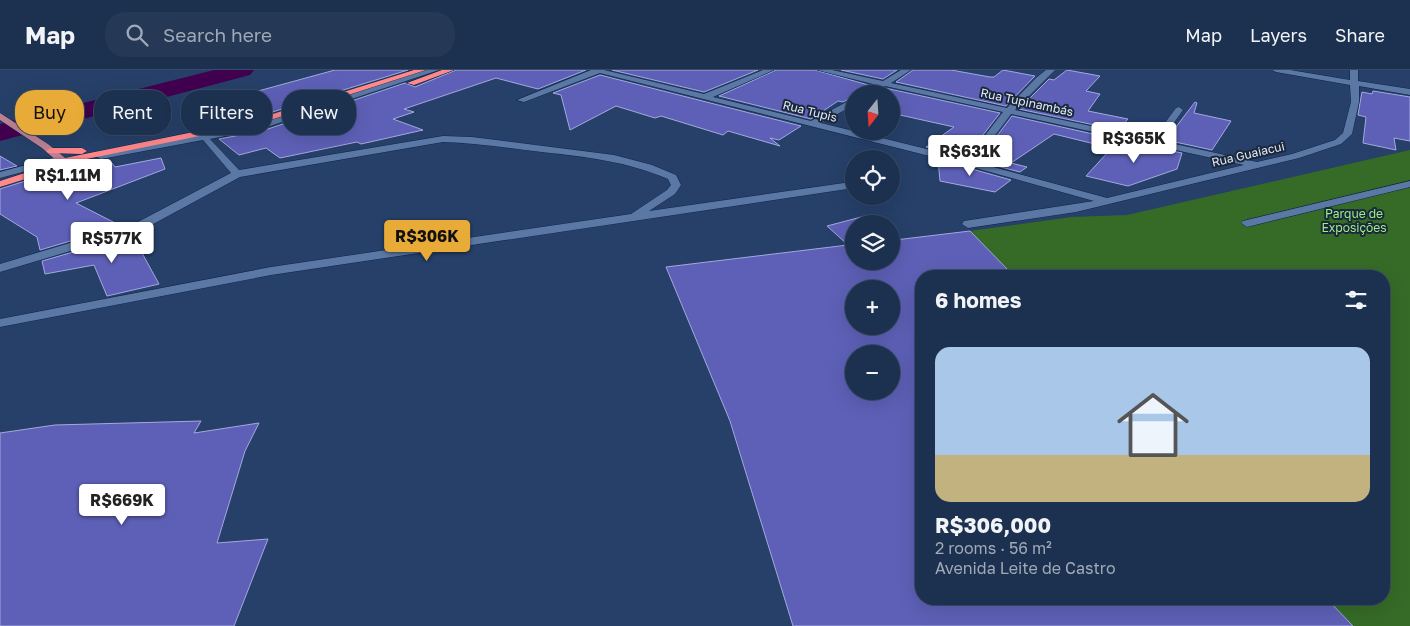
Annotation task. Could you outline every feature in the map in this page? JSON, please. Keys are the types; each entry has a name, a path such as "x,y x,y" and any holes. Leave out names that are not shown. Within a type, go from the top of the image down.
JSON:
{"highway":[{"path":"0,184 65,163 255,122 422,70"},
{"path":"65,163 207,141 289,122 450,70"},
{"path":"48,149 126,149"}],"main road":[{"path":"0,116 65,163"}],"street":[{"path":"101,156 258,127 434,70"},
{"path":"705,97 770,70"},
{"name":"Rua Tupinambás","path":"821,70 1256,165"},
{"path":"884,84 907,70"},
{"path":"969,163 1010,111 1051,70"},
{"path":"1276,70 1410,92"},
{"name":"Rua Guaiacui","path":"968,224 1076,209 1295,156 1338,142 1347,134 1355,102 1354,70"},
{"path":"521,100 597,71"},
{"name":"Rua Tupis","path":"597,71 969,163 1105,201"},
{"path":"811,125 845,106"},
{"path":"1156,142 1179,110"},
{"path":"2,267 140,226 237,174 443,139 472,140 614,158 648,167 672,177 676,185 671,192 632,218"},
{"path":"207,141 237,174"},
{"path":"0,175 65,163"},
{"path":"1247,223 1410,184"},
{"path":"0,323 271,271 845,187"}],"green space":[{"name":"Parque de Exposições","path":"1410,150 1410,626 1353,626 1332,605 1390,605 1390,270 1007,270 970,231 1072,217 1127,215"}],"building":[{"path":"335,70 408,70 343,90 282,90 282,109 272,112 272,90 262,90"},
{"path":"456,70 586,70 538,89 496,78 404,109 414,112 393,119 423,130 361,144 357,142 280,158 266,148 239,155 219,139 240,135 272,135 272,128 282,124 282,135 356,135 356,99 405,83 415,87"},
{"path":"612,70 758,70 704,92"},
{"path":"776,70 815,70 868,85 845,85 845,101 838,101 811,119 719,96"},
{"path":"841,70 897,70 883,79"},
{"path":"913,70 951,70 994,77 1003,70 1035,76 1006,106 896,82"},
{"path":"1067,70 1100,76 1086,91 1100,94 1088,111 1128,119 1118,130 1019,109 1049,79 1054,80"},
{"path":"600,75 801,126 779,140 770,138 780,146 728,131 723,135 661,116 655,118 616,106 570,130 561,95 553,93"},
{"path":"900,91 1000,113 966,157 926,147 954,127 900,115"},
{"path":"1373,91 1410,97 1410,141 1394,138 1396,150 1363,143 1366,117 1358,115 1361,97 1362,92 1372,94"},
{"path":"1195,102 1197,103 1194,113 1231,121 1212,150 1166,140"},
{"path":"1012,116 1111,138 1103,146 1054,134 1011,163 1027,167 1020,172 978,161"},
{"path":"1119,140 1182,153 1177,169 1128,186 1086,176"},
{"path":"0,156 17,166 0,170"},
{"path":"161,158 165,169 76,203 121,226 40,250 37,237 0,214 0,189 38,177 42,179 112,163 115,167"},
{"path":"938,160 1011,180 995,192 940,181"},
{"path":"845,221 845,242 827,226"},
{"path":"146,231 153,251 142,253 159,284 107,296 94,265 45,274 42,261"},
{"path":"970,231 1008,270 915,270 915,605 1333,605 1353,626 793,626 730,421 666,267 845,245 845,270 900,270 900,239"},
{"path":"201,421 194,433 259,423 245,451 217,543 268,539 234,626 0,626 0,433 55,425"}],"waterway":[{"path":"0,133 242,70"}]}
